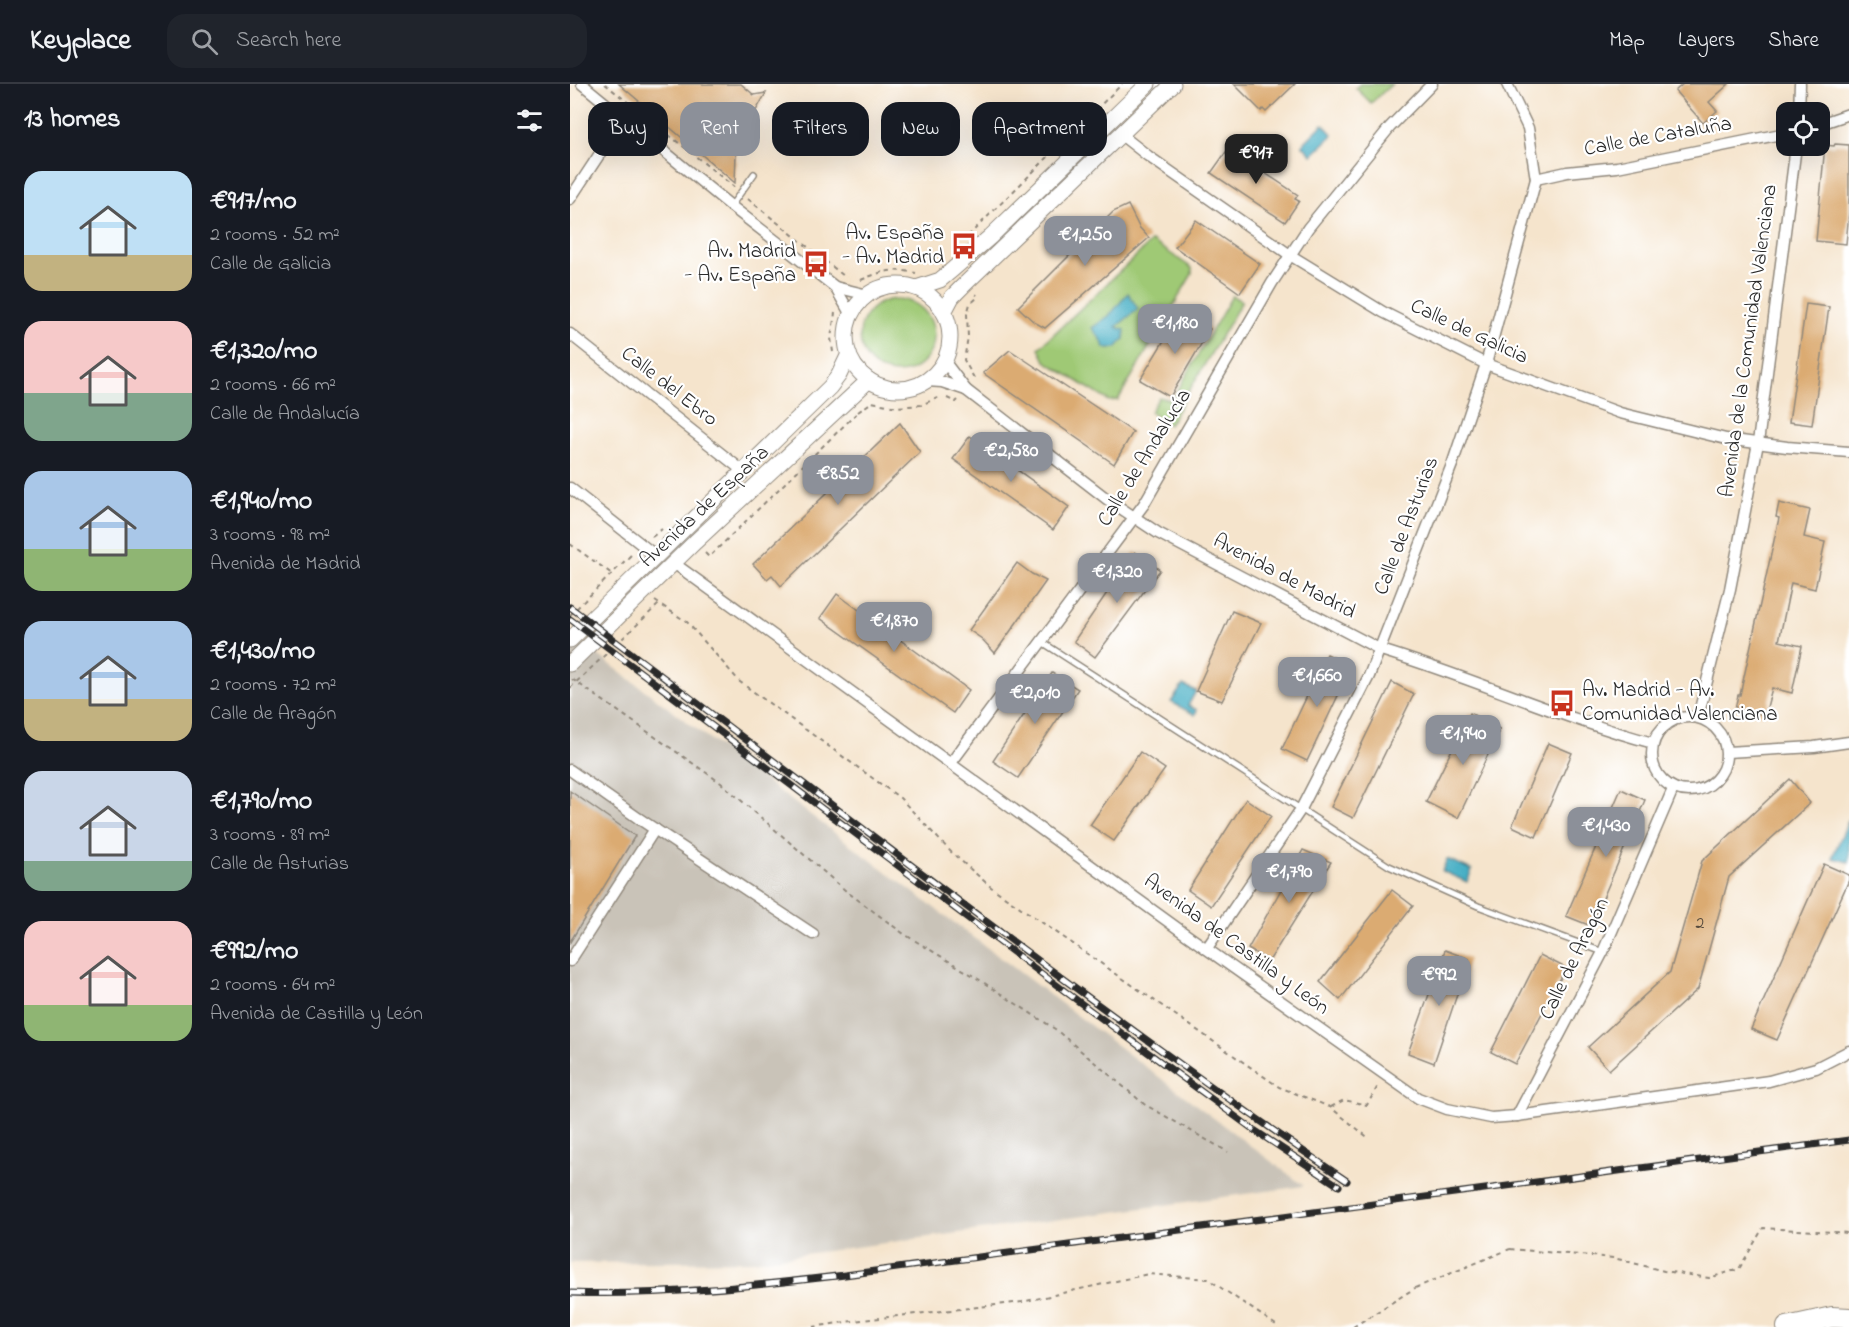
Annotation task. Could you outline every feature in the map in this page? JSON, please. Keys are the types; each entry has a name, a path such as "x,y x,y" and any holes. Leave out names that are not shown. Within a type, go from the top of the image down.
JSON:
{"highway":[{"path":"1787,1327 1832,1317 1849,1318"},
{"path":"1779,1327 1798,1327"}],"street":[{"path":"582,84 605,102"},
{"path":"916,288 940,280 990,237 1148,84"},
{"path":"944,312 952,297 966,283 1173,84"},
{"name":"Calle de Andalucía","path":"951,764 1134,517 1308,228 1390,127 1432,84"},
{"name":"Calle de Asturias","path":"1207,948 1301,808 1370,676 1453,462 1485,364 1536,179 1528,128 1507,84"},
{"path":"1799,102 1800,84"},
{"path":"1830,121 1849,114"},
{"name":"Calle de Galicia","path":"1120,134 1290,255 1383,312 1485,364 1620,413 1726,439 1849,452"},
{"name":"Calle de Cataluña","path":"1536,179 1567,172 1617,167 1776,135"},
{"path":"668,154 834,287 851,315"},
{"path":"570,199 598,156"},
{"name":"Avenida de la Comunidad Valenciana","path":"1698,717 1730,589 1758,443 1795,156"},
{"path":"899,285 916,288 932,298 944,312 949,325 950,339 944,361 938,370 917,386 900,389 884,387 869,380 858,371 849,354 846,332 851,315 859,302 883,287 899,285"},
{"path":"834,287 868,295"},
{"name":"Calle del Ebro","path":"570,334 743,471"},
{"name":"Avenida de España","path":"570,640 830,387 839,375 849,354"},
{"name":"Avenida de Madrid","path":"944,361 966,390 1043,451 1158,533 1381,650 1541,708 1653,744"},
{"name":"Avenida de España","path":"570,664 695,542 869,380"},
{"path":"926,381 942,382 966,390"},
{"path":"570,488 656,556"},
{"name":"Avenida de Castilla y León","path":"675,564 1418,1098 1447,1108 1491,1118 1517,1116 1769,1081 1816,1068 1849,1052"},
{"path":"1698,717 1710,722 1725,740 1727,752 1724,769 1717,779 1707,786 1695,790 1673,789 1659,776 1655,768 1653,744 1658,733 1676,718 1698,717"},
{"path":"1727,752 1814,747 1849,742"},
{"path":"570,770 813,934"},
{"name":"Calle de Aragón","path":"1517,1116 1603,952 1673,789"},
{"path":"570,961 655,829"}],"lane":[{"path":"731,206 754,174"},
{"path":"1042,642 1389,866 1478,906 1603,952"}],"path":[{"path":"605,84 844,276"},
{"path":"845,402 855,414 872,402 897,407 921,405 941,395 956,402 974,377 963,360 968,338 967,314 970,304 978,297 966,283"},
{"path":"570,544 612,574 622,589"},
{"path":"643,594 687,622 740,681 900,798 952,853 991,887 1279,1088 1330,1107 1370,1139"},
{"path":"570,688 659,604"},
{"path":"570,678 721,783 846,891 896,928 1054,1029 1144,1104 1228,1152"},
{"path":"1330,1107 1344,1100 1367,1105 1385,1076"},
{"path":"1353,1327 1415,1288 1510,1249 1614,1258 1709,1278 1739,1269 1763,1228 1849,1233"},
{"path":"813,1327 1022,1302 1148,1274 1208,1279 1279,1327"}],"shaded area":[{"path":"570,634 1304,1186 753,1261 570,1263"}],"green space":[{"path":"1360,84 1392,84 1371,103 1356,88"},
{"path":"1152,241 1192,268 1192,274 1118,400 1109,401 1045,361 1039,348"},
{"path":"1232,296 1242,301 1169,425 1150,412 1159,397 1172,400"},
{"path":"890,299 904,299 918,305 928,315 934,329 934,343 928,357 918,367 904,373 890,373 876,367 866,357 860,343 860,329 866,315 876,305"}],"water":[{"path":"1323,124 1333,135 1312,155 1302,145"},
{"path":"1128,293 1138,309 1116,327 1125,330 1124,339 1116,348 1104,348 1102,341 1092,328 1110,315"},
{"path":"1183,685 1196,691 1188,706 1197,710 1195,715 1171,702"},
{"path":"1849,819 1849,862 1832,858"},
{"path":"1447,859 1472,870 1467,882 1442,871"}],"building":[{"path":"619,84 741,84 754,95 766,93 760,104 680,102 680,136 668,126 668,102 640,102"},
{"path":"1234,84 1295,84 1266,112 1263,109 1261,111"},
{"path":"1683,84 1729,84 1709,102 1717,111 1703,123 1675,91"},
{"path":"1835,144 1849,145 1849,212 1846,244 1816,241 1824,156 1830,156 1830,146"},
{"path":"1232,151 1298,195 1295,199 1299,201 1285,222 1211,173 1226,152 1229,155"},
{"path":"703,156 736,156 735,183"},
{"path":"1128,205 1139,227 1149,238 1045,328 1034,322 1018,307 1113,212"},
{"path":"1196,220 1260,264 1240,293 1175,247"},
{"path":"1806,304 1829,307 1812,425 1789,422"},
{"path":"1180,314 1210,329 1170,397 1140,380"},
{"path":"1010,350 1133,432 1114,464 983,373"},
{"path":"900,423 920,452 781,586 772,575 767,579 753,564"},
{"path":"970,436 1069,507 1053,530 953,459"},
{"path":"1779,503 1810,510 1804,537 1825,542 1815,589 1791,583 1779,641 1802,646 1792,693 1772,688 1765,715 1735,709 1779,518 1776,517"},
{"path":"1135,552 1160,570 1095,657 1074,641"},
{"path":"1017,563 1046,581 995,653 982,639 969,630"},
{"path":"837,594 969,690 953,713 820,618"},
{"path":"1232,611 1261,623 1222,701 1196,691"},
{"path":"1327,654 1352,666 1307,761 1282,749"},
{"path":"1052,673 1078,689 1018,778 993,761"},
{"path":"1392,682 1414,694 1353,818 1331,807"},
{"path":"1470,713 1500,729 1458,818 1426,802"},
{"path":"1548,743 1572,753 1536,837 1512,826"},
{"path":"1140,752 1165,769 1114,841 1090,825"},
{"path":"1790,779 1810,803 1729,877 1698,989 1609,1070 1588,1047 1670,972 1702,861"},
{"path":"1621,789 1645,800 1591,926 1566,916"},
{"path":"570,791 635,836 570,942"},
{"path":"1246,799 1271,816 1211,906 1188,890"},
{"path":"1303,850 1331,862 1269,961 1248,949"},
{"path":"1824,864 1849,875 1849,880 1777,1040 1751,1029"},
{"path":"1392,890 1413,906 1340,1000 1320,982"},
{"path":"1445,950 1469,959 1434,1063 1408,1053"},
{"path":"1540,955 1566,968 1515,1064 1491,1052"}],"railway":[{"path":"570,607 1052,971 1347,1181"},
{"path":"570,619 1090,1010 1254,1130 1339,1186"},
{"path":"570,1293 673,1292 845,1275 1849,1140"}],"place":[{"name":"Av. España - Av. Madrid","path":"964,246"},
{"name":"Av. Madrid - Av. España","path":"816,264"},
{"name":"Av. Madrid - Av. Comunidad Valenciana","path":"1562,703"}]}
